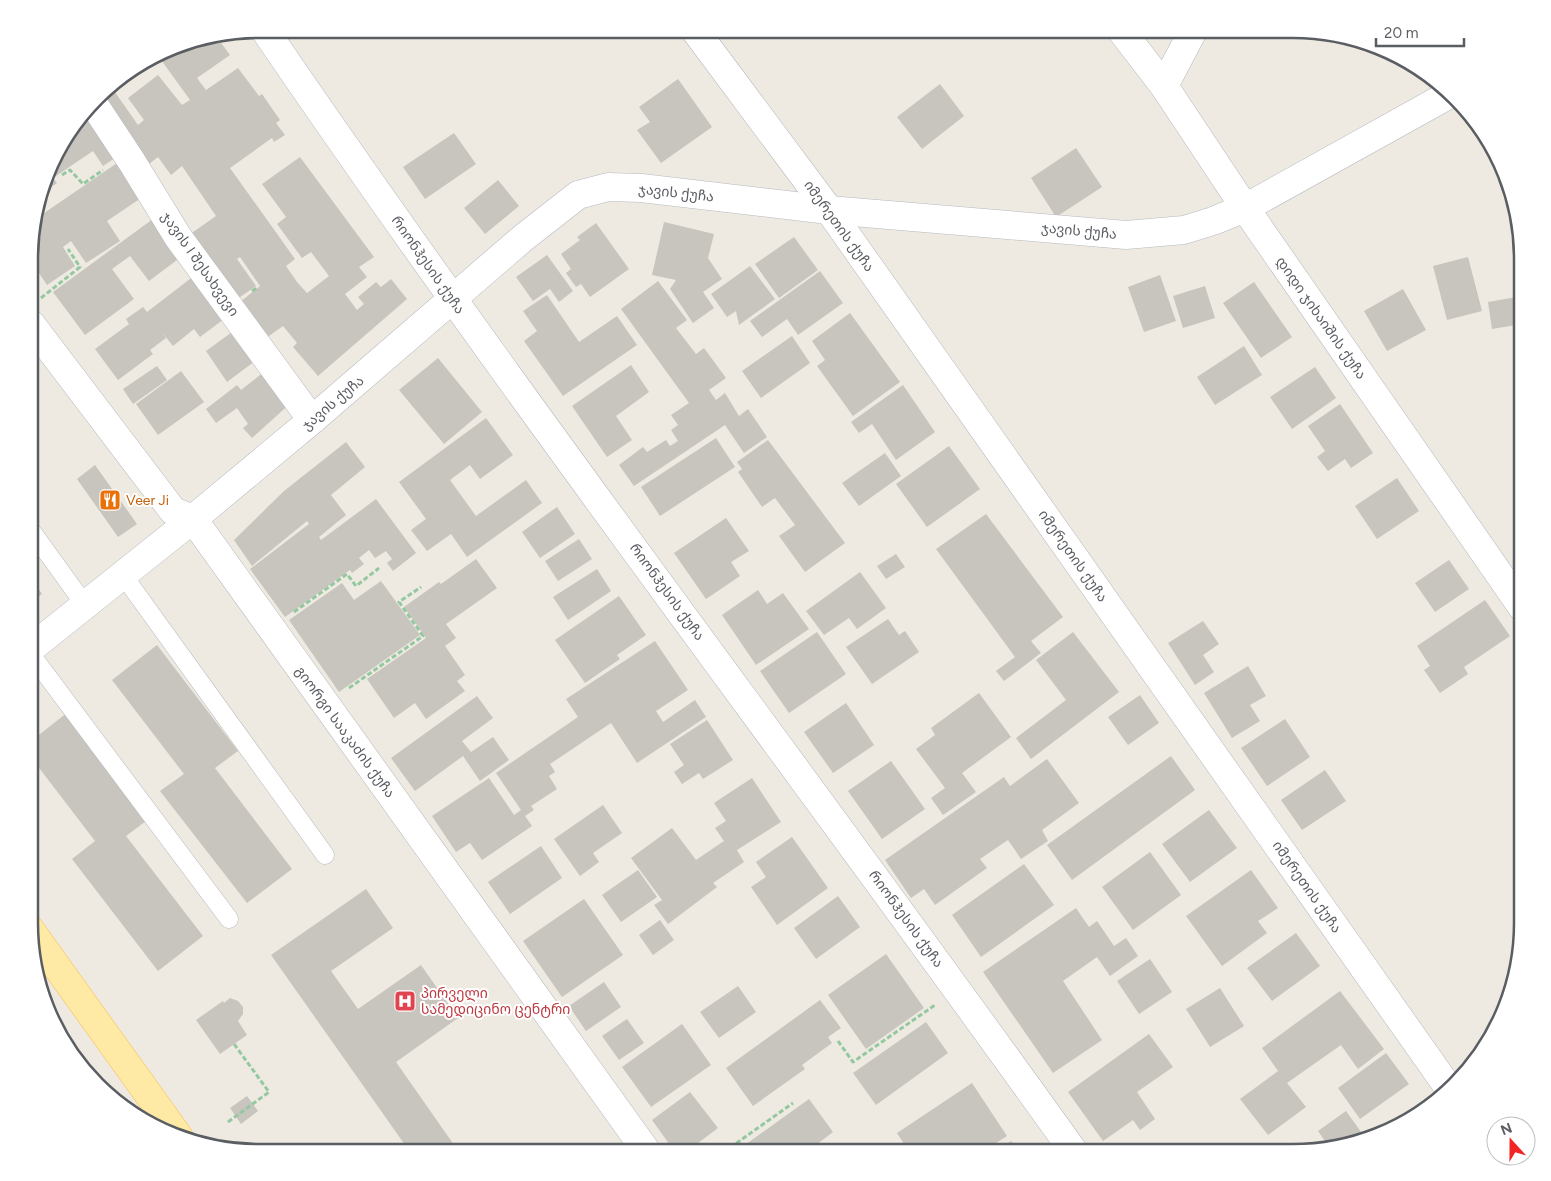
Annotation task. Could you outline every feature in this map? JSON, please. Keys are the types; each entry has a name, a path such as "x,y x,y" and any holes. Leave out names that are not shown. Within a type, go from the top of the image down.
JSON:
{"main road":[{"path":"38,941 171,1125"}],"street":[{"name":"რიონჰესის ქუჩა","path":"270,38 453,300 958,990 1068,1144"},
{"name":"იმერეთის ქუჩა","path":"701,38 829,210 1445,1083"},
{"name":"დიდი ჯიხაიშის ქუჩა","path":"1127,38 1164,86 1245,208 1514,595"},
{"path":"1164,86 1189,38"},
{"name":"ჯავის ქუჩა","path":"38,642 193,519 453,300 523,238 578,195 608,188 641,188 829,210 1126,235 1184,230 1245,208 1444,97"},
{"name":"ჯავის I შესახვევი","path":"96,108 178,237 312,420"},
{"name":"გიორგი სააკაძის ქუჩა","path":"38,318 173,511 193,519 641,1144"}],"lane":[{"path":"38,540 85,605"},
{"path":"123,575 326,855"},
{"path":"38,664 229,919"}],"path":[{"path":"62,175 70,170 84,184 126,154"},
{"path":"38,308 80,267 68,248"},
{"path":"271,629 347,574 356,586 379,568"},
{"path":"326,704 423,636 399,602 421,587"},
{"path":"838,1041 853,1062 958,990"},
{"path":"228,1122 269,1092 234,1044"},
{"path":"735,1144 793,1103"}],"building":[{"path":"220,41 230,55 197,78 206,90 238,68 259,96 262,94 280,120 276,123 285,135 274,142 272,138 230,168 295,259 286,266 297,282 307,293 329,276 311,252 302,258 277,224 286,217 262,184 300,157 374,257 359,267 367,277 345,294 357,310 364,304 358,297 376,282 381,287 391,279 407,299 318,376 293,347 297,343 283,326 262,341 235,306 260,286 240,257 237,259 256,286 233,302 186,237 216,216 182,166 171,175 158,157 144,168 99,105 114,91 138,125 144,120 128,98 158,75 182,105 190,100 161,60 188,49"},
{"path":"678,79 712,127 661,163 637,130 650,122 639,107"},
{"path":"940,84 964,116 922,149 897,117"},
{"path":"93,111 121,154 103,166 93,151 53,178 57,183 49,189 54,174 67,148"},
{"path":"454,133 476,164 425,199 403,167"},
{"path":"1076,148 1102,187 1056,217 1031,178"},
{"path":"120,161 144,196 107,221 120,241 86,263 71,241 63,247 75,266 47,285 38,272 39,230 42,214"},
{"path":"498,180 519,206 485,234 464,208"},
{"path":"157,216 185,254 149,281 130,256 112,269 134,299 85,335 53,292"},
{"path":"664,222 714,234 708,258 722,279 703,292 714,308 693,323 670,289 676,280 652,275"},
{"path":"596,223 629,269 590,297 581,284 576,287 566,273 571,269 561,254 580,240 577,237"},
{"path":"794,237 818,270 779,298 755,264"},
{"path":"547,255 573,291 559,302 550,289 533,301 516,277"},
{"path":"1468,257 1482,311 1447,320 1433,266"},
{"path":"750,266 775,299 739,325 736,311 727,317 711,294"},
{"path":"820,271 843,303 798,335 787,319 762,337 750,321"},
{"path":"199,272 228,316 200,337 194,329 173,346 161,331 166,338 150,350 153,354 118,380 95,349 129,324 126,319 143,307 147,312"},
{"path":"1160,275 1176,321 1144,332 1128,287"},
{"path":"658,281 687,320 676,328 696,354 704,348 726,378 709,390 716,400 725,393 739,416 748,409 767,437 744,453 725,425 634,486 619,465 643,447 647,452 666,440 670,446 678,441 671,430 678,425 671,415 689,403 621,309"},
{"path":"1254,282 1292,337 1261,358 1223,303"},
{"path":"1205,286 1215,318 1183,328 1173,296"},
{"path":"1403,289 1426,330 1387,351 1364,311"},
{"path":"547,295 579,342 617,316 637,345 563,396 524,341 537,331 523,311"},
{"path":"1514,297 1514,325 1492,329 1488,302"},
{"path":"850,313 900,382 853,416 817,366 825,360 812,341"},
{"path":"239,327 259,358 227,382 206,351"},
{"path":"792,336 810,363 761,398 742,371"},
{"path":"1244,346 1262,375 1215,405 1197,377"},
{"path":"438,358 482,412 444,444 399,390"},
{"path":"631,365 649,392 616,416 632,440 607,457 572,406"},
{"path":"157,366 167,380 133,404 123,389"},
{"path":"1315,367 1336,398 1292,429 1270,397"},
{"path":"269,368 293,401 252,438 243,428 248,424 237,408 216,423 206,409 237,385 241,390"},
{"path":"181,371 204,402 158,435 136,404"},
{"path":"903,385 935,432 896,460 872,424 859,433 851,422"},
{"path":"1340,404 1373,453 1351,468 1345,459 1328,471 1317,457 1325,451 1308,426"},
{"path":"486,418 513,455 480,479 470,465 450,480 476,516 526,480 542,503 467,557 451,534 427,551 411,530 426,519 399,482"},
{"path":"716,438 735,467 660,516 641,487"},
{"path":"768,440 845,543 805,572 779,536 795,525 775,498 762,507 738,472 742,469 737,462"},
{"path":"346,442 365,467 331,495 346,515 319,537 321,540 376,499 416,553 393,571 387,563 392,559 386,551 375,558 369,550 359,558 364,564 352,573 350,570 285,617 250,569 309,524 307,521 252,566 234,540 284,491"},
{"path":"949,446 980,489 927,527 896,484"},
{"path":"885,453 901,476 859,506 842,483"},
{"path":"95,465 137,524 118,537 77,479"},
{"path":"1397,478 1419,511 1377,539 1355,506"},
{"path":"557,507 575,534 540,558 522,532"},
{"path":"986,514 1063,617 1031,641 1041,653 1004,681 996,671 1015,657 936,549"},
{"path":"726,518 749,551 731,562 740,576 706,599 674,553"},
{"path":"579,539 592,559 558,581 545,561"},
{"path":"896,554 905,567 886,579 877,566"},
{"path":"476,559 497,588 446,624 456,638 445,646 465,675 457,681 465,691 426,719 415,703 394,718 367,679 426,638 404,607"},
{"path":"1449,560 1469,589 1435,612 1415,583"},
{"path":"597,569 611,591 568,620 553,597"},
{"path":"860,572 886,608 857,629 849,618 824,635 806,611"},
{"path":"381,581 420,635 339,692 289,620 342,583 354,600"},
{"path":"38,588 42,594 38,597"},
{"path":"758,590 767,604 783,593 809,629 756,665 722,615"},
{"path":"619,596 646,635 617,655 620,659 585,683 555,640"},
{"path":"1485,600 1510,636 1464,667 1468,674 1440,693 1424,670 1430,666 1417,646"},
{"path":"888,619 899,635 905,631 919,652 872,684 846,647"},
{"path":"1203,621 1219,644 1203,655 1214,672 1195,685 1168,643"},
{"path":"817,632 846,674 789,713 760,671"},
{"path":"1073,632 1119,692 1031,759 1016,738 1066,700 1036,660"},
{"path":"655,641 688,690 656,711 663,722 695,700 706,717 637,763 611,723 550,764 555,772 549,776 557,789 531,806 534,810 525,816 532,826 482,860 470,843 456,852 432,816 489,778 514,815 521,810 496,773 578,717 566,699"},
{"path":"157,645 238,751 215,768 292,869 247,903 160,791 184,774 112,680"},
{"path":"1248,666 1266,696 1250,705 1260,721 1232,738 1204,693"},
{"path":"979,693 1011,737 962,773 976,792 943,815 931,798 945,788 916,749 935,735 931,728"},
{"path":"1140,695 1159,723 1128,745 1108,717"},
{"path":"477,696 493,718 462,741 471,752 493,737 509,760 480,781 463,756 415,791 391,758"},
{"path":"846,703 874,745 833,773 804,732"},
{"path":"68,712 150,818 126,836 203,936 158,971 72,859 95,841 38,766 38,736"},
{"path":"1285,719 1310,757 1267,786 1241,748"},
{"path":"707,720 733,760 703,779 699,773 682,784 674,772 684,765 670,744"},
{"path":"1171,756 1195,790 1072,880 1047,845"},
{"path":"1047,759 1079,803 1042,830 1048,841 1021,859 1008,840 980,859 987,868 935,905 924,889 911,898 885,860 1004,777 1010,786"},
{"path":"891,761 925,809 882,839 848,791"},
{"path":"1325,770 1346,801 1302,830 1281,800"},
{"path":"752,778 781,822 737,850 744,862 713,883 717,887 668,924 654,905 662,900 631,858 672,828 696,860 724,841 715,828 726,821 714,803"},
{"path":"603,805 622,833 593,853 599,862 580,876 554,839"},
{"path":"1209,810 1237,848 1190,882 1162,844"},
{"path":"792,837 828,888 777,925 751,887 766,877 756,862"},
{"path":"541,846 562,878 510,914 488,882"},
{"path":"1150,852 1181,895 1133,930 1102,887"},
{"path":"1024,864 1054,905 981,957 952,915"},
{"path":"638,870 657,897 621,922 602,895"},
{"path":"1251,870 1278,908 1258,921 1267,933 1222,966 1186,916"},
{"path":"366,889 393,928 331,971 358,1009 421,965 458,1018 396,1062 453,1144 404,1144 271,955"},
{"path":"838,896 860,927 816,959 794,928"},
{"path":"584,899 623,955 562,997 523,941"},
{"path":"1076,908 1089,927 1097,921 1114,946 1126,938 1138,956 1110,976 1097,957 1063,981 1102,1040 1053,1073 983,972"},
{"path":"660,920 674,940 653,955 639,935"},
{"path":"1296,933 1320,966 1272,1001 1247,968"},
{"path":"886,954 924,1008 866,1049 828,995"},
{"path":"1150,959 1172,992 1139,1014 1117,981"},
{"path":"604,982 621,1007 586,1031 569,1006"},
{"path":"738,986 756,1012 719,1038 700,1012"},
{"path":"1220,988 1244,1026 1210,1047 1186,1009"},
{"path":"1340,991 1384,1049 1358,1069 1341,1045 1287,1083 1306,1107 1268,1135 1240,1099 1278,1071 1262,1048"},
{"path":"230,998 238,1001 243,1007 243,1014 238,1021 247,1035 220,1054 196,1020"},
{"path":"820,1000 841,1028 828,1037 832,1043 802,1065 805,1069 753,1106 726,1068"},
{"path":"627,1019 644,1043 619,1060 602,1036"},
{"path":"926,1022 948,1053 876,1105 853,1073"},
{"path":"682,1024 711,1065 651,1107 622,1067"},
{"path":"1149,1034 1173,1067 1137,1092 1155,1119 1140,1130 1133,1120 1103,1141 1068,1092"},
{"path":"1386,1053 1409,1084 1360,1119 1338,1088"},
{"path":"972,1083 1007,1136 994,1144 904,1144 897,1133"},
{"path":"690,1092 718,1128 697,1144 669,1144 652,1120"},
{"path":"247,1096 258,1111 241,1124 230,1108"},
{"path":"809,1099 833,1132 817,1144 746,1144"},
{"path":"1346,1111 1361,1132 1325,1141 1318,1131"}],"place":[{"name":"Veer Ji","path":"110,500"},
{"name":"პირველი სამედიცინო ცენტრი","path":"405,1001"}]}
